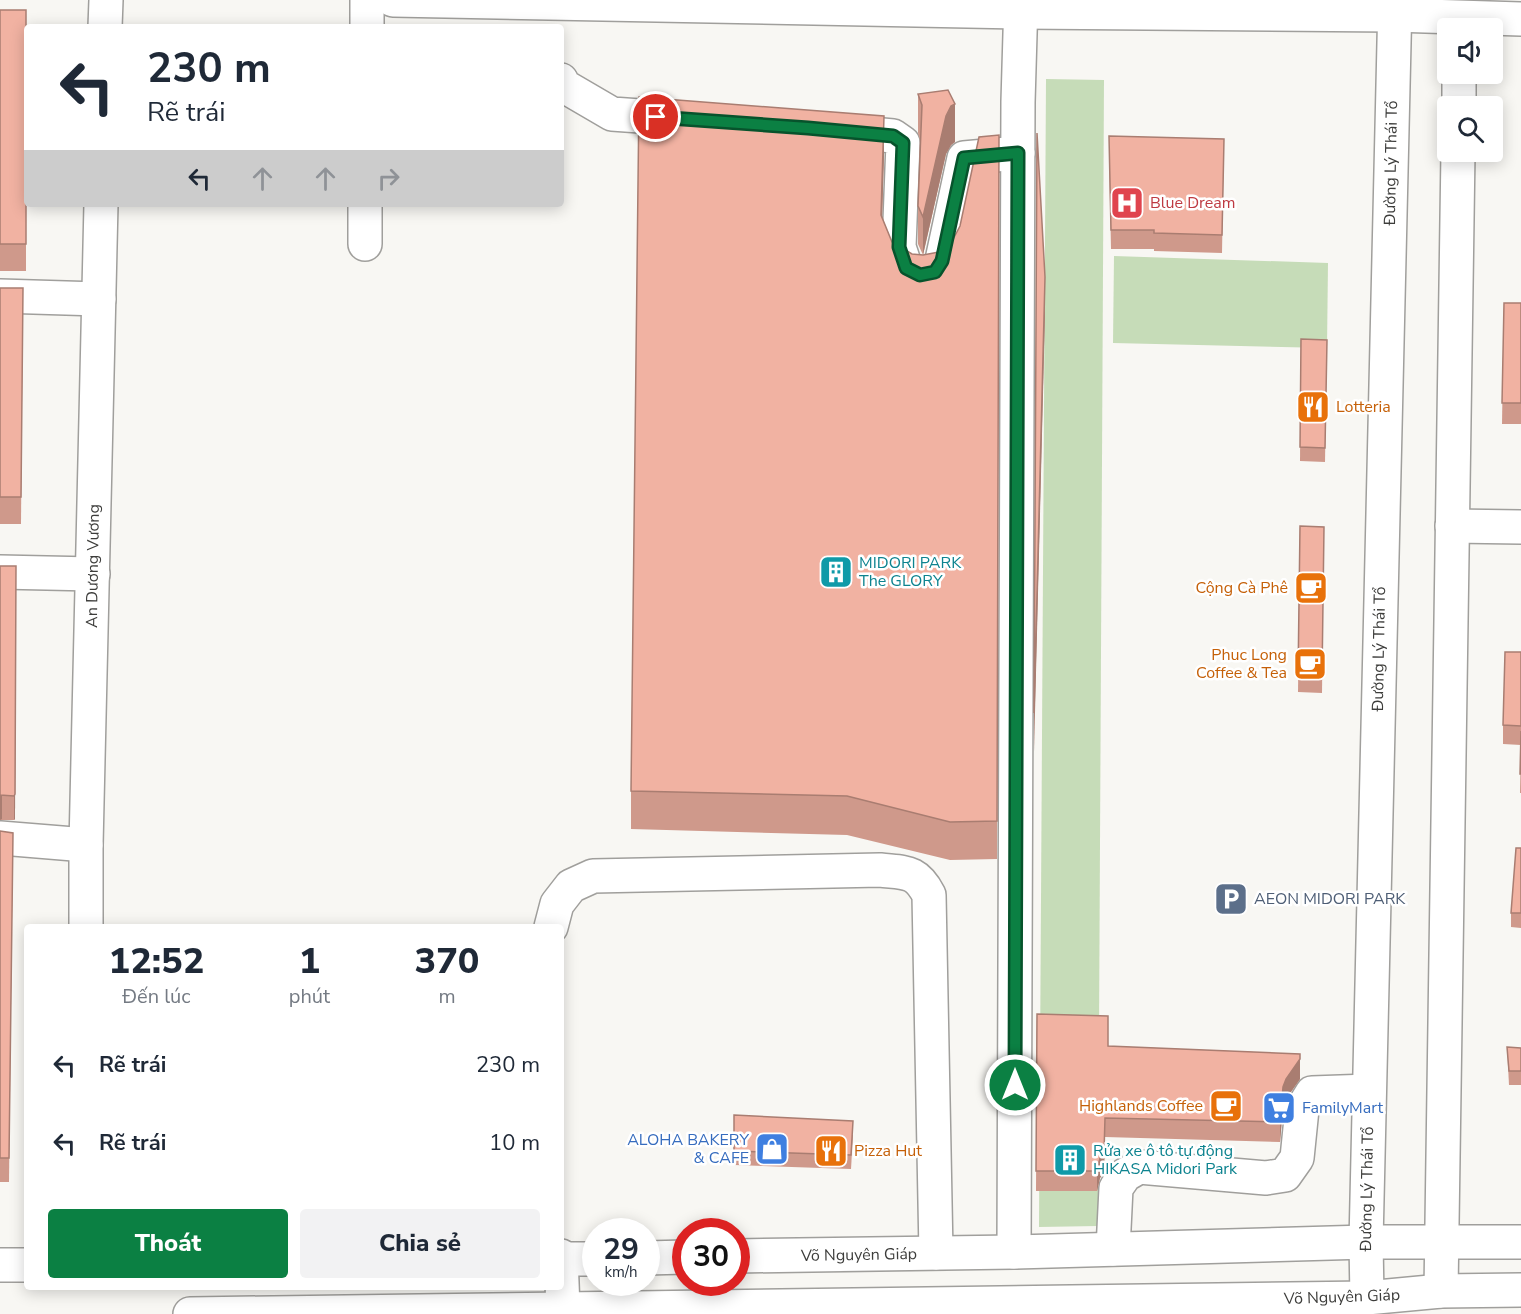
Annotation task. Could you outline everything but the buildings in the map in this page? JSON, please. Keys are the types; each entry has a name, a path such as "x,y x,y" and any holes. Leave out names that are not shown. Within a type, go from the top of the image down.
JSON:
{"street":[{"path":"105,24 106,0"},
{"path":"367,0 367,24"},
{"path":"393,0 549,15 1021,6 1394,7 1521,19"},
{"path":"1014,1252 1018,153 1021,6"},
{"name":"Đường Lý Thái Tổ","path":"1367,1298 1369,1091 1394,7"},
{"path":"564,86 612,114 716,121"},
{"path":"808,128 893,136 903,143 899,247 906,268 920,275 935,272 942,261 964,158 1018,153"},
{"path":"1441,1291 1458,162"},
{"name":"An Dương Vương","path":"86,924 101,207"},
{"path":"365,207 365,244"},
{"path":"0,296 99,299"},
{"path":"1452,526 1521,527"},
{"path":"0,572 93,574"},
{"path":"0,838 86,845"},
{"path":"552,924 557,904 571,886 593,876 880,870 905,873 921,880 929,895 936,1253"},
{"path":"1113,1250 1116,1188 1125,1175 1139,1167 1266,1178 1285,1174 1297,1158 1302,1108 1312,1094 1369,1091"},
{"name":"Võ Nguyên Giáp","path":"750,1256 1113,1250 1366,1242 1441,1244 1521,1242"},
{"path":"564,1258 582,1258"},
{"path":"0,1265 24,1265"},
{"path":"562,1290 562,1309"},
{"name":"Võ Nguyên Giáp","path":"190,1314 1367,1298 1441,1291 1521,1290"}],"green space":[{"path":"1046,79 1104,80 1098,1226 1039,1227"},
{"path":"1114,256 1328,263 1327,348 1113,343"}],"place":[{"name":"Blue Dream","path":"1127,203"},
{"name":"Lotteria","path":"1313,407"},
{"name":"MIDORI PARK The GLORY","path":"836,572"},
{"name":"Cộng Cà Phê","path":"1311,588"},
{"name":"Phuc Long Coffee & Tea","path":"1310,664"},
{"name":"AEON MIDORI PARK","path":"1231,899"},
{"name":"Highlands Coffee","path":"1226,1106"},
{"name":"FamilyMart","path":"1279,1108"},
{"name":"ALOHA BAKERY & CAFE","path":"772,1149"},
{"name":"Pizza Hut","path":"831,1151"},
{"name":"Rửa xe ô tô tự động HIKASA Midori Park","path":"1070,1160"}],"route":[{"path":"656,117 893,136 903,143 899,247 906,268 920,275 935,272 942,261 964,158 1018,153 1015,1085"}]}
